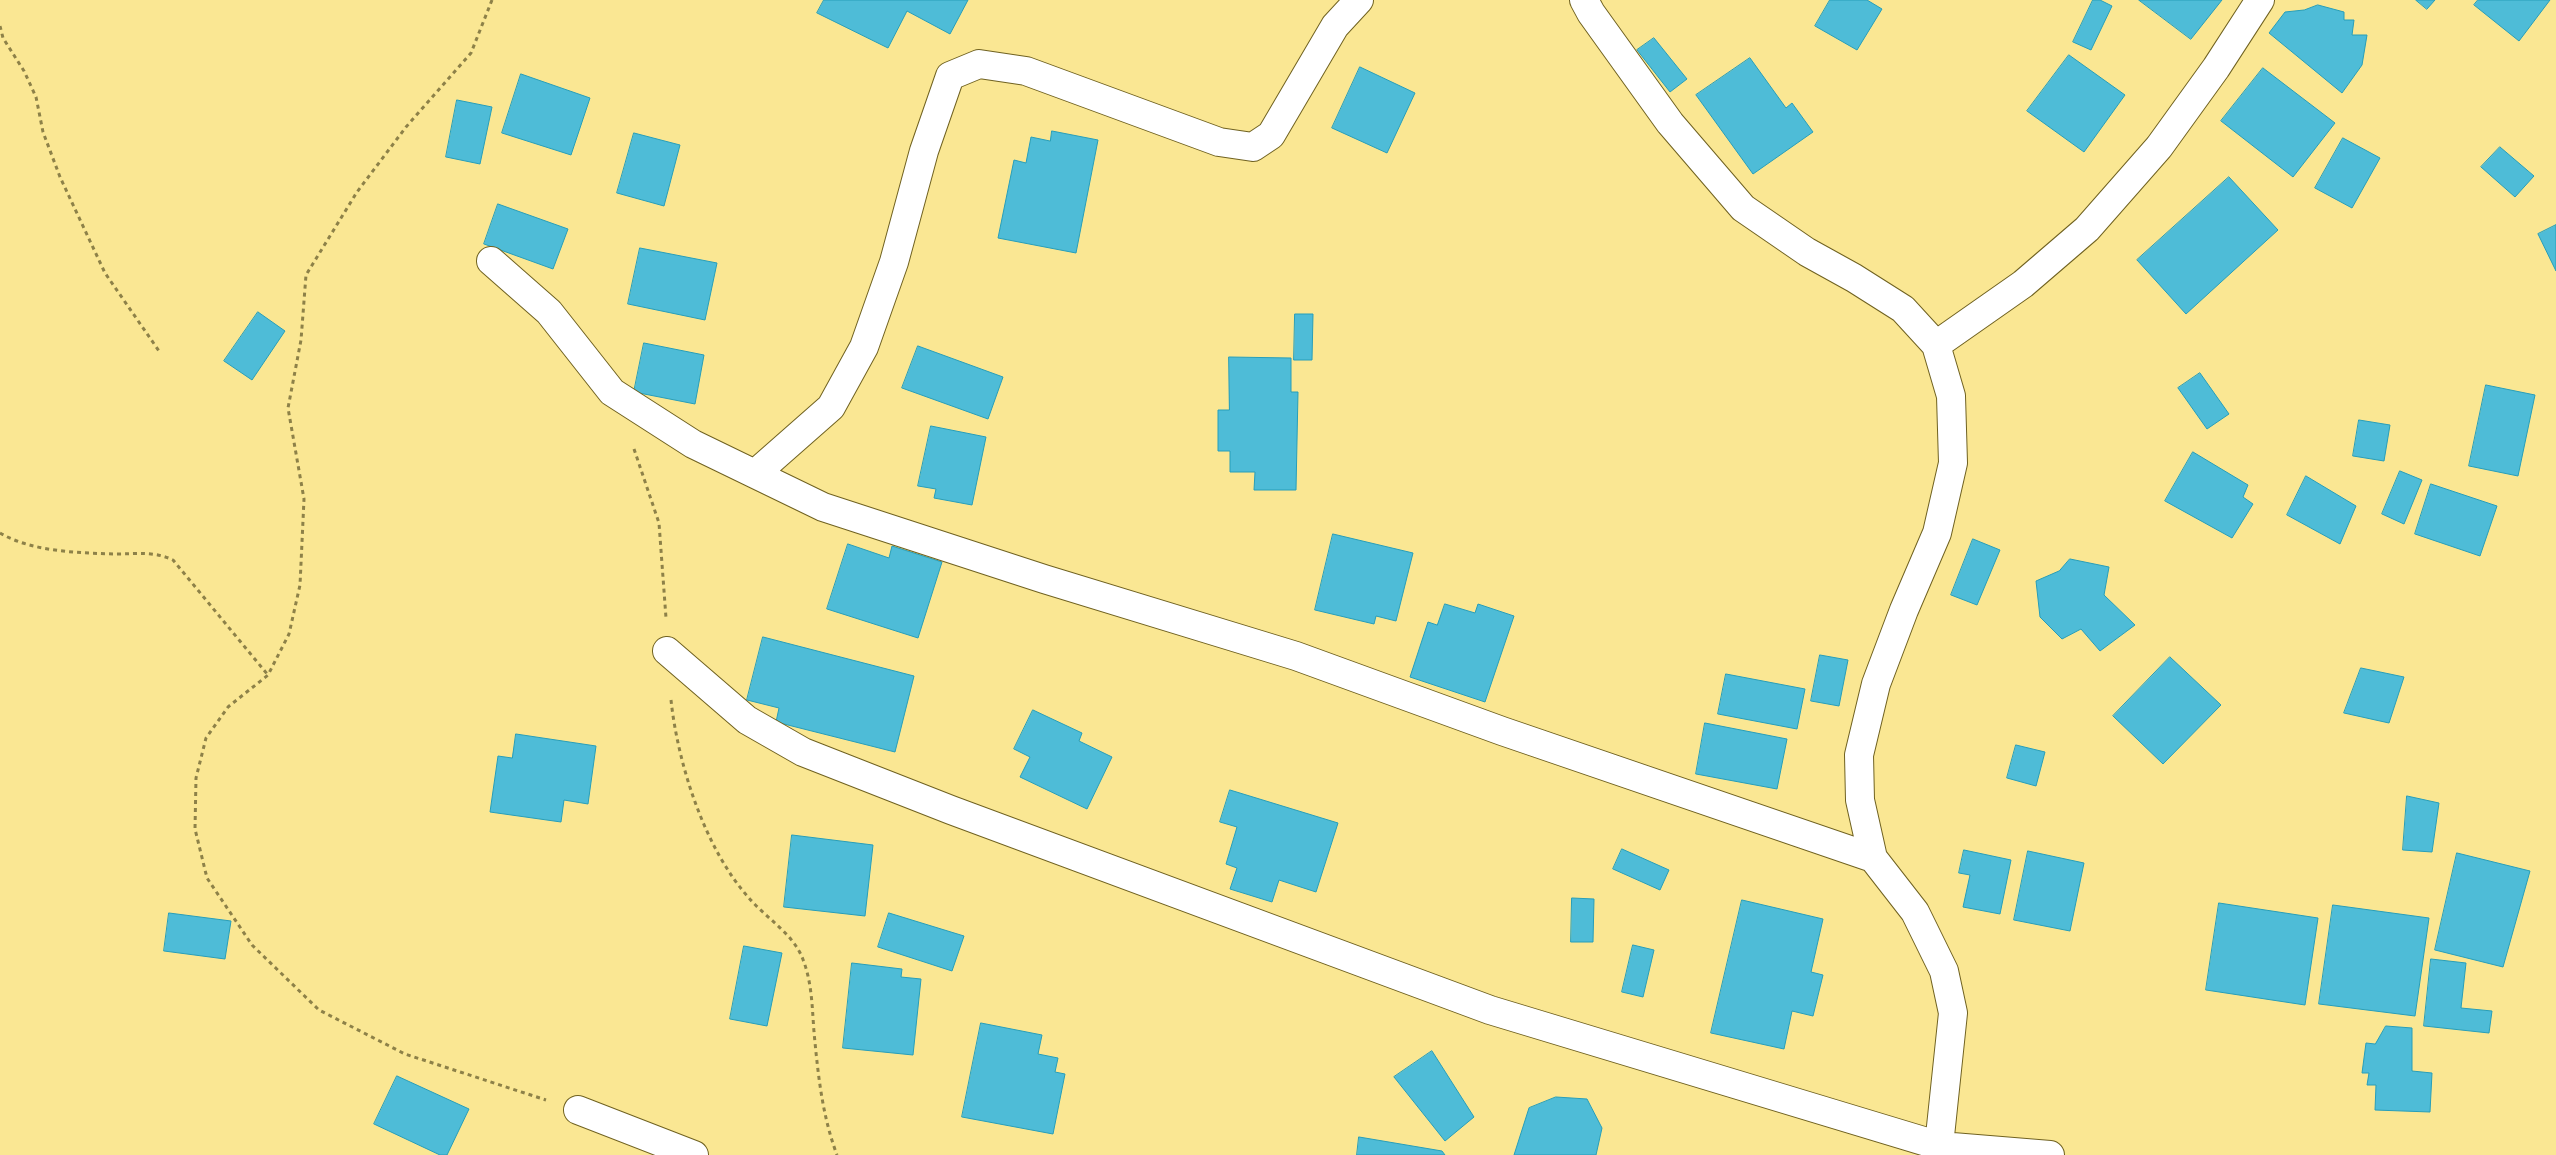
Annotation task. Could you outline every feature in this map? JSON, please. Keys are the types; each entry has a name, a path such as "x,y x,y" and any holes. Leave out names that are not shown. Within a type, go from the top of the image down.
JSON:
{"street":[{"path":"756,473 831,406 864,347 894,262 924,151 950,76 978,64 1026,71 1219,142 1253,147 1271,135 1335,26 1359,0"},
{"path":"1584,0 1591,13 1670,123 1743,208 1807,252 1854,278 1903,309 1936,345 1951,396 1953,463 1937,533 1904,610 1876,684 1860,755 1860,800 1873,858 1915,912 1944,971 1953,1013 1939,1151"},
{"path":"1936,345 2024,284 2087,229 2159,147 2216,68 2260,0"},
{"path":"491,261 549,312 612,392 693,444 823,507 1035,576 1296,656 1502,731 1873,858"},
{"path":"667,651 746,720 803,752 951,810 1490,1010 1939,1151 2050,1155"},
{"path":"578,1110 694,1155"}],"path":[{"path":"492,0 471,53 406,127 357,192 306,275 302,340 288,408 304,499 300,585 289,634 268,674 228,707 206,738 196,778 195,829 207,878 252,945 320,1010 405,1054 578,1110"},
{"path":"0,26 3,38 24,71 36,97 43,132 60,178 105,273 159,351"},
{"path":"633,447 659,523 674,732 682,767 712,841 749,898 782,929 801,954 810,975 822,1100 828,1131 837,1155"},
{"path":"0,533 31,544 57,549 87,553 148,553 161,555 173,560 268,674"}],"building":[{"path":"824,0 968,0 950,34 907,11 888,48 817,13"},
{"path":"1830,0 1867,0 1882,9 1857,50 1815,26"},
{"path":"2093,0 2100,0 2112,6 2091,50 2073,42"},
{"path":"2139,0 2222,0 2191,39"},
{"path":"2416,0 2435,0 2427,9"},
{"path":"2478,0 2550,0 2519,41 2474,5"},
{"path":"2318,5 2344,12 2344,20 2354,20 2352,35 2367,35 2362,65 2342,93 2269,33 2285,12 2304,10"},
{"path":"1654,38 1687,79 1670,92 1637,50"},
{"path":"2069,55 2125,95 2084,152 2027,111"},
{"path":"1750,58 1786,108 1792,103 1813,132 1753,174 1696,95"},
{"path":"1360,67 1415,93 1387,153 1332,128"},
{"path":"2263,68 2335,123 2293,177 2221,121"},
{"path":"521,74 590,98 571,155 502,133"},
{"path":"457,100 492,107 480,164 446,157"},
{"path":"1052,131 1098,140 1076,253 998,238 1014,160 1026,163 1031,137 1050,141"},
{"path":"634,133 680,145 664,206 617,193"},
{"path":"2343,138 2380,158 2352,208 2315,188"},
{"path":"2500,147 2534,176 2515,197 2481,167"},
{"path":"2229,177 2278,230 2186,314 2137,260"},
{"path":"498,204 568,229 553,269 484,244"},
{"path":"2556,225 2556,271 2538,234"},
{"path":"640,248 717,263 705,320 628,304"},
{"path":"258,312 285,331 252,380 224,361"},
{"path":"1295,314 1313,314 1312,360 1294,360"},
{"path":"644,343 704,355 695,404 634,392"},
{"path":"918,346 1003,377 988,419 902,388"},
{"path":"1229,357 1291,358 1291,392 1298,392 1296,490 1254,490 1255,472 1230,472 1230,451 1218,451 1218,410 1229,410"},
{"path":"2200,373 2229,414 2207,429 2178,388"},
{"path":"2486,385 2535,395 2518,476 2469,466"},
{"path":"2359,420 2390,425 2384,461 2353,456"},
{"path":"931,426 986,437 972,505 934,498 936,489 918,486"},
{"path":"2193,452 2248,485 2243,497 2253,504 2232,538 2165,501"},
{"path":"2400,471 2422,480 2404,524 2382,514"},
{"path":"2306,476 2356,506 2340,544 2287,515"},
{"path":"2431,484 2497,506 2480,556 2415,534"},
{"path":"1333,534 1413,553 1396,621 1376,616 1374,624 1315,610"},
{"path":"1973,539 2000,550 1977,605 1951,595"},
{"path":"848,544 889,558 892,546 942,562 918,638 827,609"},
{"path":"2070,559 2109,567 2104,595 2135,625 2100,651 2081,629 2062,639 2040,617 2036,581 2059,571"},
{"path":"1445,604 1475,613 1478,604 1514,616 1485,702 1410,677 1428,622 1437,625"},
{"path":"763,637 914,676 895,752 776,722 779,708 747,700"},
{"path":"1820,655 1848,660 1839,706 1811,701"},
{"path":"2170,657 2221,705 2163,764 2113,716"},
{"path":"2361,668 2404,677 2389,723 2344,713"},
{"path":"1726,674 1805,689 1797,729 1718,714"},
{"path":"1033,710 1082,733 1079,741 1112,757 1087,809 1020,777 1030,757 1014,749"},
{"path":"1705,723 1787,739 1777,789 1696,774"},
{"path":"516,734 596,746 588,804 564,800 561,822 490,812 498,756 512,758"},
{"path":"2016,745 2045,752 2036,786 2007,778"},
{"path":"1230,790 1338,823 1316,892 1279,880 1272,902 1230,889 1237,868 1226,864 1237,827 1220,822"},
{"path":"2407,796 2439,803 2432,852 2403,850"},
{"path":"792,835 873,845 865,916 784,907"},
{"path":"1622,849 1669,870 1660,890 1613,869"},
{"path":"1964,850 2011,860 2000,914 1963,907 1970,875 1959,873"},
{"path":"2028,851 2084,863 2070,931 2014,920"},
{"path":"2457,853 2530,871 2503,967 2435,950"},
{"path":"1572,898 1594,899 1593,942 1571,942"},
{"path":"1742,900 1823,919 1811,972 1823,975 1813,1016 1792,1011 1784,1049 1711,1033"},
{"path":"2219,903 2318,918 2305,1005 2206,990"},
{"path":"2333,905 2429,918 2415,1016 2319,1004"},
{"path":"169,913 231,921 225,959 164,951"},
{"path":"889,913 964,936 952,971 878,947"},
{"path":"1633,945 1654,950 1643,997 1622,992"},
{"path":"744,946 782,953 767,1026 730,1019"},
{"path":"2431,959 2466,963 2461,1008 2492,1011 2489,1033 2424,1026"},
{"path":"852,963 902,969 901,977 921,979 913,1055 843,1048"},
{"path":"981,1023 1042,1035 1038,1054 1058,1058 1055,1072 1065,1074 1053,1134 962,1117"},
{"path":"2386,1026 2412,1028 2412,1071 2432,1073 2430,1112 2375,1110 2376,1085 2367,1085 2369,1073 2362,1073 2366,1043 2375,1044"},
{"path":"1432,1051 1474,1117 1445,1141 1394,1077"},
{"path":"397,1076 469,1109 447,1155 440,1155 374,1124"},
{"path":"1556,1097 1587,1099 1602,1128 1596,1155 1514,1155 1529,1108"},
{"path":"1359,1137 1442,1151 1445,1155 1357,1155"}]}
